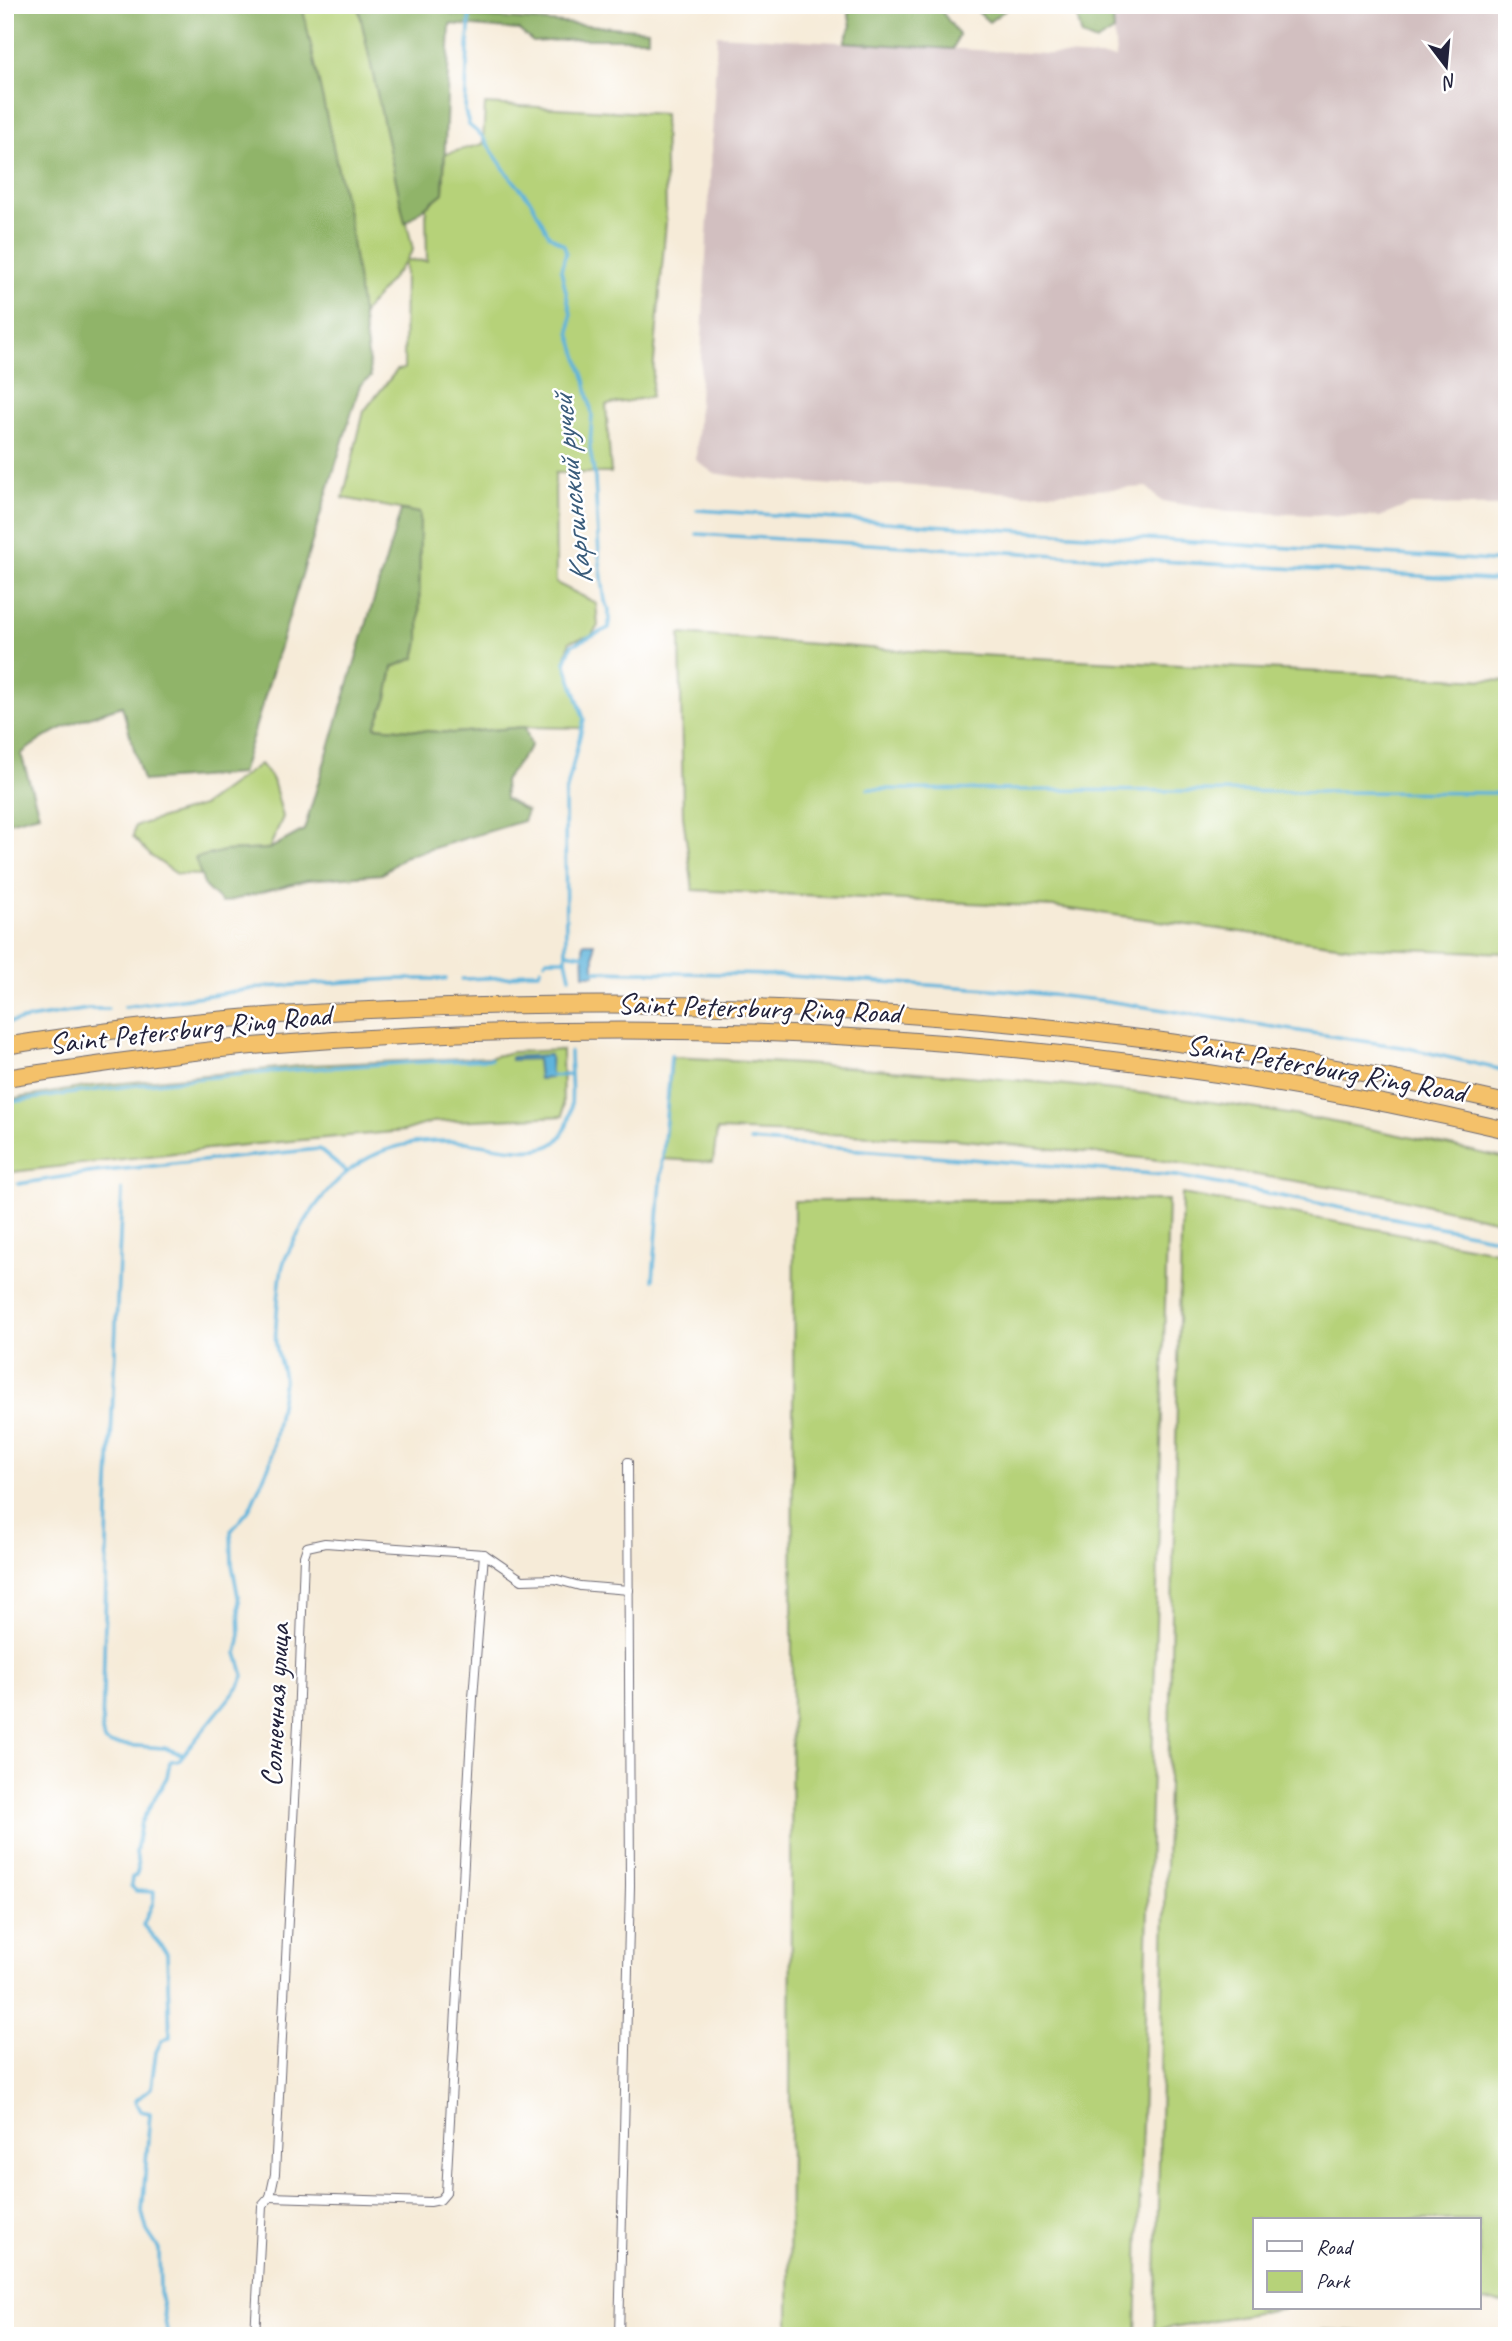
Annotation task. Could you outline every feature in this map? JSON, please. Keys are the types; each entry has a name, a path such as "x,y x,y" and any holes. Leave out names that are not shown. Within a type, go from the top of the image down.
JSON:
{"highway":[{"name":"Saint Petersburg Ring Road","path":"5,1046 215,1020 344,1009 555,1004 699,1005 925,1015 1123,1035 1259,1054 1507,1103"},
{"name":"Saint Petersburg Ring Road","path":"5,1078 107,1063 275,1044 452,1034 556,1030 830,1035 1119,1061 1228,1076 1446,1116 1507,1130"}],"street":[{"path":"619,2336 630,1900 628,1462"},
{"name":"Солнечная улица","path":"270,2197 275,2174 304,1556 307,1547 325,1544 484,1554"},
{"path":"484,1554 522,1580 554,1579 580,1586 629,1590"},
{"path":"255,2336 262,2206 270,2197 430,2202 440,2200 446,2193 473,1698 484,1554"}],"shaded area":[{"path":"1112,5 1507,5 1507,506 1409,505 1380,517 1228,512 1161,501 1147,487 1028,494 900,485 833,485 713,473 696,460 717,35 1116,58"}],"green space":[{"path":"5,5 302,5 349,219 371,377 360,385 241,774 143,781 122,706 69,725 21,754 39,814 5,823"},
{"path":"300,5 358,5 413,250 406,260 427,261 426,207 443,193 445,154 483,144 485,104 664,114 666,221 651,397 606,405 611,473 555,473 556,583 596,603 598,626 591,636 570,641 565,661 584,719 582,728 525,727 453,733 374,727 387,698 393,667 415,658 419,642 420,513 343,498 364,411 397,370 404,369 405,262 356,322"},
{"path":"358,5 450,5 451,14 648,30 648,39 533,42 519,30 450,24 443,193 405,223"},
{"path":"847,5 937,5 959,35 953,49 844,42 851,26"},
{"path":"974,5 1012,5 989,22"},
{"path":"1079,5 1112,5 1114,31 1096,42 1082,36 1078,21"},
{"path":"401,510 420,513 419,642 415,658 393,667 387,698 375,727 453,733 525,727 531,746 504,781 505,799 527,811 523,821 404,857 382,874 307,880 222,903 205,887 195,858 224,851 269,849 304,830"},
{"path":"680,634 937,653 1507,681 1507,953 1352,947 1055,907 693,890 683,816"},
{"path":"260,764 273,780 283,817 269,849 224,851 201,875 177,874 151,856 133,837 135,826 202,806"},
{"path":"562,1050 563,1116 432,1122 404,1131 234,1146 5,1173 5,1100 93,1086 309,1065 491,1057 512,1052"},
{"path":"672,1057 867,1068 1060,1084 1229,1105 1388,1133 1507,1159 1507,1223 1380,1194 1151,1159 955,1139 717,1130 713,1162 663,1159"},
{"path":"1182,1194 1507,1253 1507,2303 1480,2302 1480,2218 1253,2218 1253,2310 1273,2310 1155,2330"},
{"path":"1168,1200 1136,2334 789,2336 794,1201"},
{"path":"1322,2330 1436,2336 1294,2336"}],"water":[{"path":"583,943 594,943 594,975 584,975"},
{"path":"550,1055 551,1078 539,1079 537,1059 511,1060 511,1057"}],"waterway":[{"name":"Каргинский ручей","path":"470,5 465,111 469,125 482,136 507,173 531,201 549,235 564,245 566,252 561,270 571,314 570,333 585,380 592,414 590,449 595,479 599,555 605,601 609,609 609,628 572,645 565,662 584,719 565,797 566,959 570,977"},
{"path":"697,510 1507,562"},
{"path":"697,534 1507,581"},
{"path":"868,789 1507,793"},
{"path":"566,952 584,955"},
{"path":"545,962 547,959 566,959"},
{"path":"462,979 511,977 524,972 539,972 541,968"},
{"path":"593,971 774,975 1005,990 1107,1001 1408,1048 1507,1071"},
{"path":"125,1007 266,987 395,979 446,979"},
{"path":"5,1023 88,1009 108,1009"},
{"name":"Каргинский ручей","path":"168,2336 160,2293 159,2249 147,2231 142,2212 150,2113 140,2111 135,2101 151,2088 156,2052 162,2040 170,2037 167,1953 143,1925 153,1903 154,1892 136,1891 131,1886 132,1877 136,1876 138,1869 136,1852 141,1822 167,1777 170,1761 179,1760 239,1686 244,1676 237,1653 240,1640 239,1601 232,1564 231,1531 249,1510 270,1463 284,1381 276,1339 284,1260 317,1204 333,1185 369,1158 413,1143 438,1141 527,1150 550,1146 564,1131 571,1110 570,1052"},
{"path":"653,1280 671,1055"},
{"path":"5,1103 126,1086 247,1074 491,1059"},
{"path":"548,1076 570,1075"},
{"path":"750,1141 1177,1176 1507,1240"},
{"path":"18,1184 95,1172 319,1149 347,1172"},
{"path":"122,1190 108,1508 102,1731 104,1741 109,1744 164,1748 182,1754"}]}
